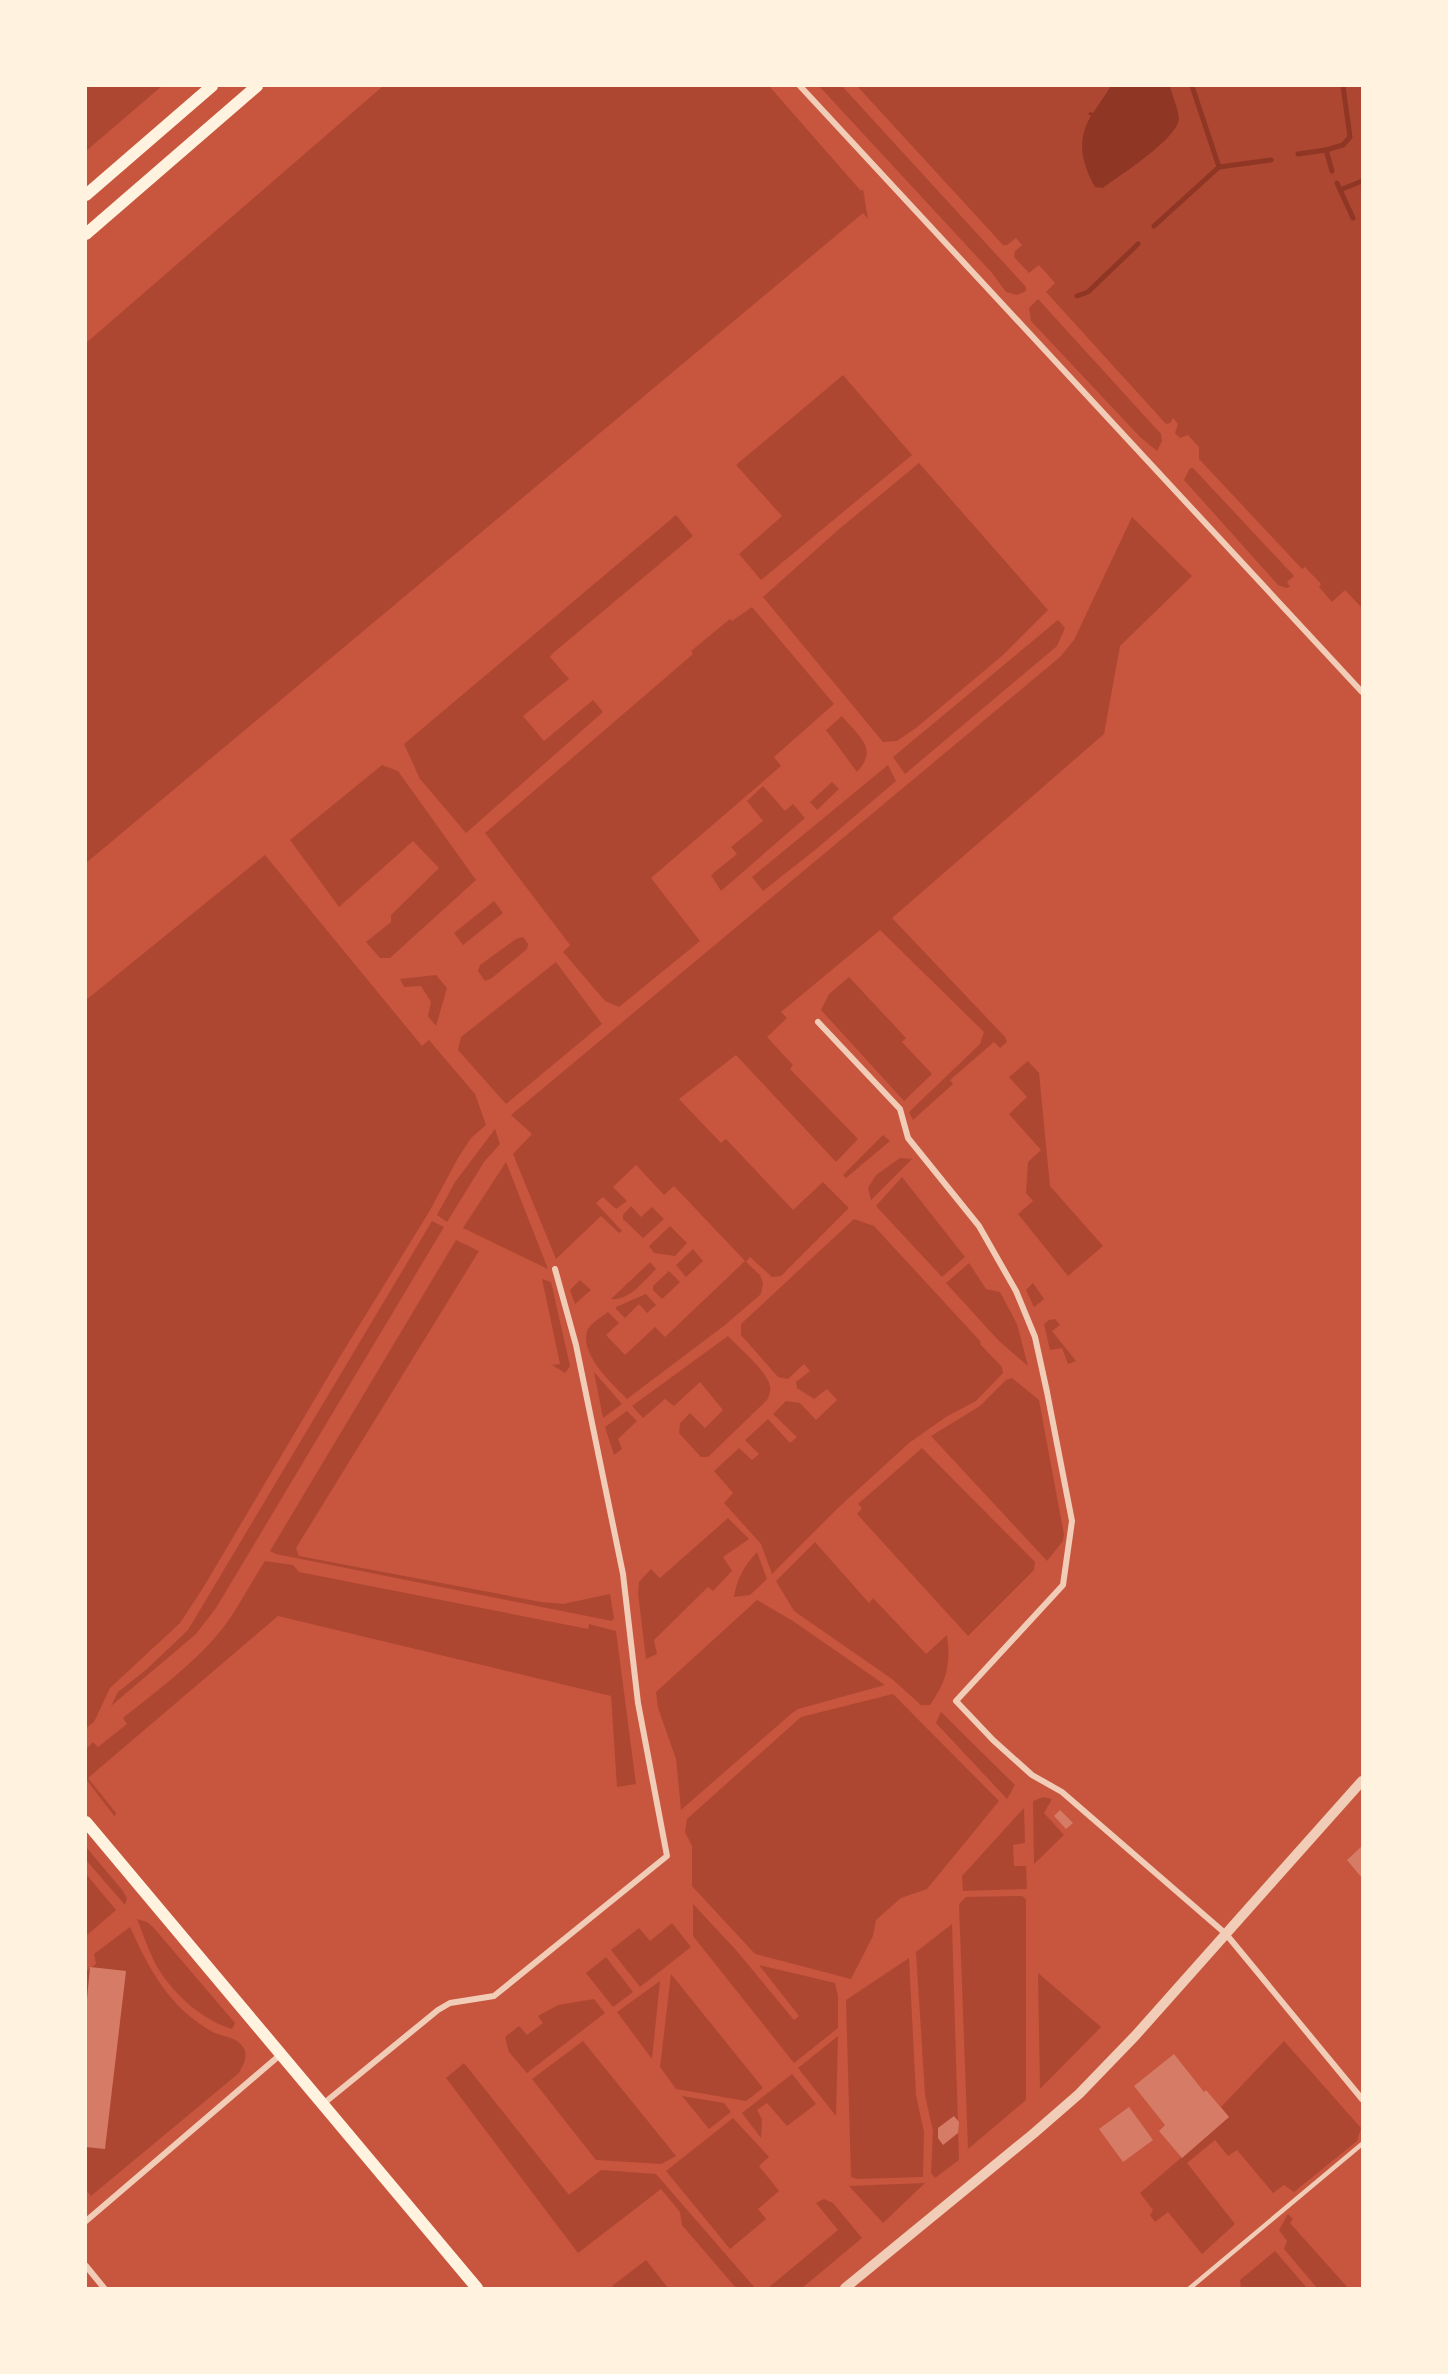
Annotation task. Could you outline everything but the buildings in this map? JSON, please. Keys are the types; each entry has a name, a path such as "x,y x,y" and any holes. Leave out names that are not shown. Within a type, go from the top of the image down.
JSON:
{"main road":[{"path":"86,195 212,86"},
{"path":"86,234 257,86"},
{"path":"86,1822 477,2289"}],"street":[{"path":"800,86 1362,692"},
{"path":"818,1022 900,1109 908,1138 980,1226 1016,1291 1035,1337 1047,1392 1072,1521 1064,1585 956,1701 1032,1775 1062,1792 1226,1934 1362,2099"},
{"path":"323,2105 438,2010 450,2003 494,1996 667,1856 638,1703 623,1574 576,1345 555,1269"},
{"path":"845,2289 1079,2094 1121,2051 1362,1781"},
{"path":"86,2221 280,2055"},
{"path":"86,2266 104,2289"}],"lane":[{"path":"1190,2289 1362,2144"}],"shaded area":[{"path":"86,86 162,86 86,151"},
{"path":"383,86 769,86 861,191 863,189 868,219 863,213 86,863 86,343"},
{"path":"819,86 842,86 1026,287 1026,291 1017,295 1006,292 992,273"},
{"path":"857,86 1362,86 1362,608 1345,590 1332,602 1319,587 1321,584 1305,567 1302,569 1199,459 1199,447 1188,435 1180,438 1175,433 1178,424 1173,418 1170,423 1166,424 1046,292 1055,283 1039,265 1029,273 1014,257 1015,251 1022,245 1016,238 1007,245 1003,245"},
{"path":"1111,86 1170,86 1179,118 1169,136 1159,146 1103,188 1095,187 1090,178 1084,161 1082,143 1086,125 1091,116 1088,114 1093,113"},
{"path":"1038,299 1161,434 1162,441 1157,451 1140,437 1031,321 1029,308"},
{"path":"843,375 912,455 761,580 739,554 782,516 736,465"},
{"path":"919,463 1048,610 1003,655 916,728 897,741 883,742 763,597 838,530"},
{"path":"1190,468 1193,468 1294,576 1287,582 1290,587 1278,585 1184,480"},
{"path":"676,515 693,536 553,653 550,657 569,679 523,716 544,741 593,700 603,712 466,833 420,779 404,744"},
{"path":"1132,517 1192,576 1120,646 1104,734 892,918 1005,1037 1007,1042 1000,1048 994,1042 950,1080 953,1084 913,1120 909,1112 980,1044 984,1032 880,930 781,1012 787,1018 767,1037 793,1065 790,1069 858,1139 836,1162 736,1055 679,1099 721,1143 726,1139 793,1210 823,1182 849,1208 781,1276 772,1277 750,1257 746,1262 760,1275 763,1283 761,1294 725,1325 627,1399 606,1377 588,1350 586,1340 590,1326 608,1312 619,1323 606,1335 625,1355 655,1327 665,1337 745,1261 674,1186 664,1195 636,1165 613,1187 627,1201 616,1209 603,1197 596,1203 622,1231 619,1233 601,1216 556,1259 513,1154 532,1134 511,1115 1060,657 1074,640"},
{"path":"752,607 834,704 774,757 781,766 651,878 700,941 619,1007 605,1001 563,952 570,945 485,833 693,654 691,651 730,619 732,621"},
{"path":"1058,620 1065,628 1057,646 905,774 893,757"},
{"path":"842,716 860,737 866,749 863,764 857,772 826,730"},
{"path":"382,765 398,771 476,880 390,958 380,958 366,942 391,922 391,915 439,868 413,841 339,907 290,840"},
{"path":"888,765 896,781 763,891 752,877"},
{"path":"832,782 839,789 817,810 810,802"},
{"path":"763,786 785,811 793,804 805,818 721,891 711,875 737,854 731,847 763,821 747,801"},
{"path":"265,855 422,1046 429,1040 475,1094 486,1125 471,1138 458,1158 429,1212 180,1623 110,1688 94,1722 86,1728 86,1000"},
{"path":"494,901 503,913 463,945 454,933"},
{"path":"523,937 528,944 527,949 492,978 485,981 478,971 480,965 516,939"},
{"path":"556,962 602,1024 506,1104 458,1050 461,1037"},
{"path":"436,975 447,988 436,1026 428,1016 431,1002 421,986 404,987 400,979"},
{"path":"849,977 906,1038 902,1042 932,1074 904,1101 821,1010 829,994"},
{"path":"1028,1061 1039,1073 1050,1186 1103,1246 1068,1276 1018,1214 1033,1201 1026,1193 1028,1162 1041,1150 1009,1114 1027,1097 1009,1077"},
{"path":"495,1129 500,1144 484,1162 447,1222 437,1215 455,1182"},
{"path":"883,1135 890,1141 846,1178 843,1175"},
{"path":"900,1158 912,1159 871,1200 868,1188 876,1175"},
{"path":"506,1162 548,1269 463,1228"},
{"path":"902,1177 965,1257 942,1277 876,1206"},
{"path":"631,1206 641,1217 652,1207 664,1219 643,1238 623,1219 623,1215"},
{"path":"854,1219 874,1226 981,1342 980,1344 1002,1367 1003,1373 976,1401 946,1417 909,1443 839,1507 772,1574 761,1544 724,1503 733,1493 714,1471 739,1448 752,1460 759,1454 745,1440 768,1419 790,1443 797,1437 773,1414 786,1401 800,1403 816,1420 837,1400 827,1389 814,1399 797,1388 796,1382 810,1371 804,1364 788,1379 778,1377 741,1335 741,1324"},
{"path":"432,1221 444,1227 216,1608 196,1634 111,1706 118,1692 147,1669 188,1630"},
{"path":"670,1226 687,1243 675,1256 654,1253 649,1246"},
{"path":"456,1240 479,1251 296,1548 299,1556 541,1602 563,1604 610,1594 614,1618 612,1621 270,1551"},
{"path":"693,1249 703,1261 686,1277 676,1265"},
{"path":"650,1262 656,1269 641,1284 624,1297 611,1299"},
{"path":"969,1263 986,1289 1000,1292 1017,1324 1028,1366 999,1341 946,1283"},
{"path":"669,1271 680,1282 662,1299 653,1290 653,1286"},
{"path":"542,1279 551,1282 570,1366 565,1373 552,1365 560,1364"},
{"path":"580,1280 591,1290 575,1304 570,1290"},
{"path":"1033,1283 1044,1299 1034,1307 1026,1290"},
{"path":"646,1294 656,1305 647,1313 639,1304 625,1318 616,1309 616,1307"},
{"path":"1055,1319 1060,1325 1052,1331 1076,1361 1068,1364 1062,1348 1050,1350 1044,1324"},
{"path":"728,1336 764,1374 770,1386 770,1393 767,1400 708,1457 701,1457 679,1433 680,1423 690,1413 705,1428 723,1410 700,1382 674,1406 665,1399 643,1418 632,1406"},
{"path":"594,1372 622,1404 603,1418"},
{"path":"1012,1378 1039,1400 1064,1535 1063,1541 1047,1561 931,1436 980,1406 1006,1380"},
{"path":"627,1411 637,1421 618,1439 622,1449 614,1455 605,1427"},
{"path":"922,1448 1035,1562 1034,1570 968,1636 857,1514 862,1508 858,1504"},
{"path":"728,1518 749,1539 723,1557 732,1571 713,1591 708,1587 654,1640 657,1654 646,1659 638,1593 639,1582 651,1569 660,1578"},
{"path":"815,1542 869,1603 873,1598 926,1654 947,1635 948,1664 944,1680 930,1705 921,1705 892,1679 794,1611 776,1581"},
{"path":"757,1552 767,1579 750,1595 734,1597 742,1573"},
{"path":"265,1561 293,1565 299,1572 588,1629 589,1624 616,1631 636,1784 617,1787 611,1696 278,1616 88,1778 116,1813 115,1817 86,1779 86,1749 93,1742 98,1747 127,1724 123,1718 178,1674 203,1650 226,1624"},
{"path":"757,1600 793,1621 885,1685 798,1709 681,1810 676,1759 658,1708 656,1692"},
{"path":"893,1694 999,1801 927,1889 901,1898 876,1920 873,1936 851,1979 755,1954 692,1886 692,1846 685,1832 687,1819 801,1717"},
{"path":"941,1712 1015,1785 1007,1799 936,1723"},
{"path":"1043,1797 1052,1799 1044,1813 1064,1835 1034,1864 1033,1801"},
{"path":"1024,1808 1025,1843 1013,1845 1014,1866 1026,1866 1027,1889 963,1891 962,1876"},
{"path":"86,1847 123,1891 127,1898 125,1905 86,1860"},
{"path":"86,1874 116,1910 86,1936"},
{"path":"1022,1896 1026,1899 1026,2100 968,2149 959,1904 966,1897"},
{"path":"693,1904 736,1950 794,2020 799,2016 759,1965 835,1983 838,1996 838,2028 794,2063 693,1936"},
{"path":"137,1919 153,1927 235,2023 232,2029 198,2012 169,1984 155,1963"},
{"path":"672,1923 691,1947 640,1987 611,1950 639,1928 650,1941"},
{"path":"952,1924 959,2160 935,2178 931,2173 933,2131 925,2095 916,1952"},
{"path":"130,1927 153,1972 172,1999 183,2011 211,2031 240,2043 245,2050 244,2064 239,2073 91,2196 86,2190 86,1971 96,1964 94,1954"},
{"path":"606,1957 633,1992 613,2007 586,1973"},
{"path":"909,1958 916,2095 924,2132 923,2177 857,2179 851,2177 846,2000"},
{"path":"1038,1973 1101,2027 1040,2089"},
{"path":"671,1974 763,2088 746,2101 676,2089 660,2067"},
{"path":"660,1981 652,2059 617,2012"},
{"path":"594,1999 605,2013 527,2073 509,2052 505,2037 519,2026 527,2035 543,2023 538,2016 558,2005"},
{"path":"838,2036 836,2116 798,2068"},
{"path":"583,2041 676,2156 661,2164 596,2160 532,2079"},
{"path":"1284,2041 1361,2128 1357,2141 1294,2192 1284,2185 1273,2193 1237,2150 1228,2156 1215,2140 1187,2163 1235,2224 1202,2254 1168,2212 1155,2222 1150,2215 1153,2210 1140,2193 1229,2117 1221,2107"},
{"path":"464,2063 569,2195 601,2170 656,2174 755,2288 736,2288 682,2225 680,2212 661,2189 578,2253 446,2078"},
{"path":"792,2074 816,2104 787,2126 767,2103 757,2110 762,2119 761,2138 742,2113"},
{"path":"682,2096 724,2103 731,2112 709,2129"},
{"path":"733,2118 769,2157 759,2166 779,2191 758,2209 766,2219 730,2249 666,2171"},
{"path":"925,2183 883,2223 849,2186"},
{"path":"824,2199 833,2203 862,2238 802,2288 768,2288 838,2230 816,2203"},
{"path":"1288,2214 1293,2219 1290,2223 1348,2288 1317,2288 1284,2249 1287,2241 1279,2230"},
{"path":"1275,2251 1307,2288 1241,2288 1240,2280"},
{"path":"646,2260 668,2288 614,2288 612,2286"}],"waterway":[{"path":"1192,86 1219,167"},
{"path":"1326,150 1343,145 1350,137 1343,86"},
{"path":"1298,154 1326,150 1332,171"},
{"path":"1154,226 1219,167 1271,160"},
{"path":"1340,190 1362,181"},
{"path":"1337,183 1353,218"},
{"path":"1077,296 1088,292 1138,244"}]}
